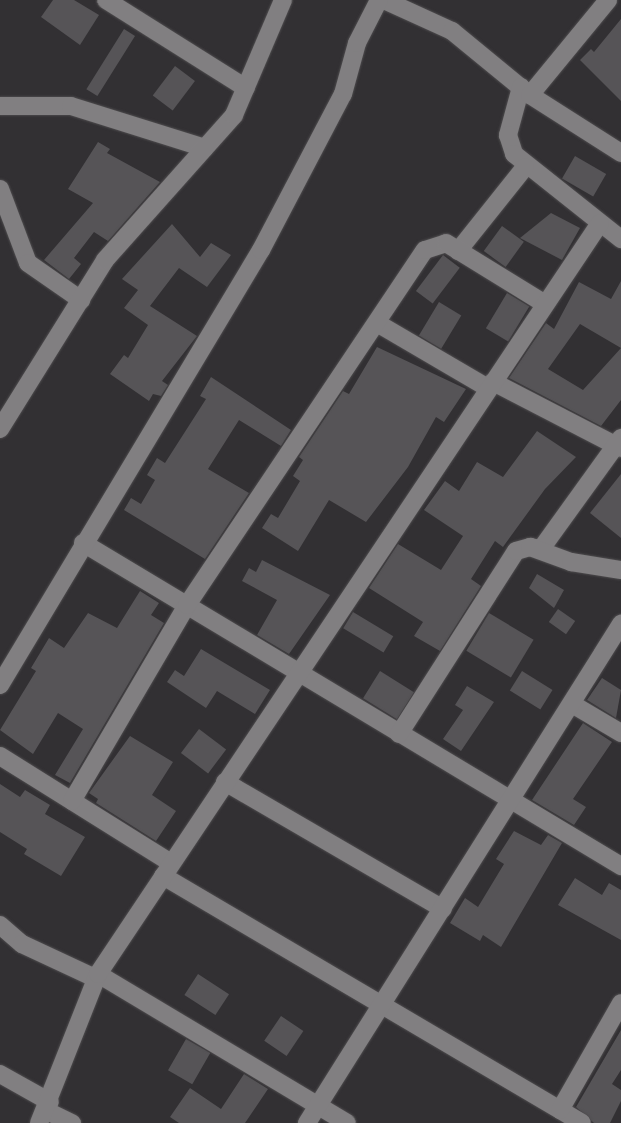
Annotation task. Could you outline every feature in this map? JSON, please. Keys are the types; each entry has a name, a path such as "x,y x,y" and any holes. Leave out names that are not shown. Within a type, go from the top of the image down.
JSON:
{"street":[{"path":"106,0 246,88"},
{"path":"0,429 6,410 81,300 105,260 234,115 283,0"},
{"path":"608,0 525,91 508,135 514,154 525,167 621,239"},
{"path":"0,685 83,543 262,250 343,94 357,43 387,1 452,31 525,91 621,153"},
{"path":"0,106 70,106 205,148"},
{"path":"458,251 525,167"},
{"path":"0,189 28,263 81,300"},
{"path":"46,1112 97,976 297,672 600,223"},
{"path":"72,801 187,605 425,250 439,243 458,251 545,304"},
{"path":"377,323 490,385 619,443 541,549 530,546 516,550 399,734"},
{"path":"83,543 510,802 621,866"},
{"path":"530,546 571,562 621,570"},
{"path":"307,1123 621,624"},
{"path":"572,704 621,733"},
{"path":"0,756 72,801 167,870 380,1007 582,1123"},
{"path":"225,782 442,909"},
{"path":"0,925 22,944 97,976 347,1123"},
{"path":"560,1110 619,1012"},
{"path":"0,1074 46,1112 72,1123"}],"building":[{"path":"53,0 74,0 99,15 80,45 41,17"},
{"path":"621,19 621,101 580,60 591,49 594,52"},
{"path":"124,29 135,36 97,96 86,89"},
{"path":"175,66 195,81 173,111 153,96"},
{"path":"98,142 110,149 107,153 160,182 108,241 94,232 74,258 81,264 69,279 44,260 93,203 68,189"},
{"path":"575,156 606,174 593,197 562,179"},
{"path":"551,213 580,228 562,260 520,238"},
{"path":"172,224 200,257 211,243 231,255 207,287 179,268 150,306 197,336 162,381 168,385 161,396 153,394 149,401 110,374 124,355 128,358 148,325 124,308 138,290 122,279"},
{"path":"502,226 524,242 506,267 484,251"},
{"path":"443,255 460,268 433,304 416,291"},
{"path":"621,281 621,348 621,400 601,426 509,378 546,323 554,329 579,282 611,299","holes":["580,324 621,348 583,390 548,369"]},
{"path":"507,293 529,306 508,342 486,328"},
{"path":"439,302 461,315 441,349 419,335"},
{"path":"377,347 466,389 444,422 436,417 408,467 366,522 329,500 298,551 262,528 271,514 278,518 300,481 293,476 303,460 299,457 343,391 349,394"},
{"path":"211,377 291,430 281,446 239,420 208,469 249,493 205,559 124,510 131,498 141,504 155,480 147,475 157,458 165,463 206,399 200,396"},
{"path":"537,431 576,457 545,489 503,547 495,541 471,579 481,586 440,651 414,636 423,622 369,588 398,544 441,570 463,536 424,510 445,481 459,491 477,462 503,477"},
{"path":"621,474 621,538 590,513"},
{"path":"262,560 330,595 289,654 257,635 277,600 242,581 249,568 256,572"},
{"path":"537,574 564,590 554,608 529,588"},
{"path":"140,591 159,603 151,615 164,623 70,783 55,775 83,729 58,713 33,754 0,730 36,671 31,668 49,638 64,648 88,613 117,628"},
{"path":"558,609 575,621 566,634 549,622"},
{"path":"353,612 393,636 384,652 343,628"},
{"path":"489,613 534,640 511,677 466,651"},
{"path":"201,649 270,690 255,714 217,691 206,708 167,682 175,670 184,676"},
{"path":"380,671 414,692 397,719 363,698"},
{"path":"522,671 553,690 540,710 510,691"},
{"path":"602,678 621,690 616,718 587,700"},
{"path":"467,686 494,702 461,751 443,739 463,710 455,705"},
{"path":"583,723 612,742 573,799 586,807 574,825 532,800"},
{"path":"199,729 226,749 208,773 181,753"},
{"path":"130,736 173,762 152,795 176,811 156,841 96,803 98,799 89,793"},
{"path":"0,784 20,797 25,790 50,805 45,814 85,837 61,876 24,854 27,849 0,832"},
{"path":"514,831 541,845 548,835 562,843 501,947 483,935 480,941 450,923 465,898 478,907 504,864 496,859"},
{"path":"575,878 602,895 609,883 621,890 621,940 558,905"},
{"path":"198,974 229,994 215,1015 184,995"},
{"path":"281,1016 303,1031 287,1056 264,1041"},
{"path":"621,1030 621,1070 612,1084 621,1090 621,1101 610,1123 594,1123 576,1107"},
{"path":"186,1039 210,1053 192,1084 168,1070"},
{"path":"244,1074 268,1089 245,1123 179,1123 170,1117 190,1088 221,1109"}]}
